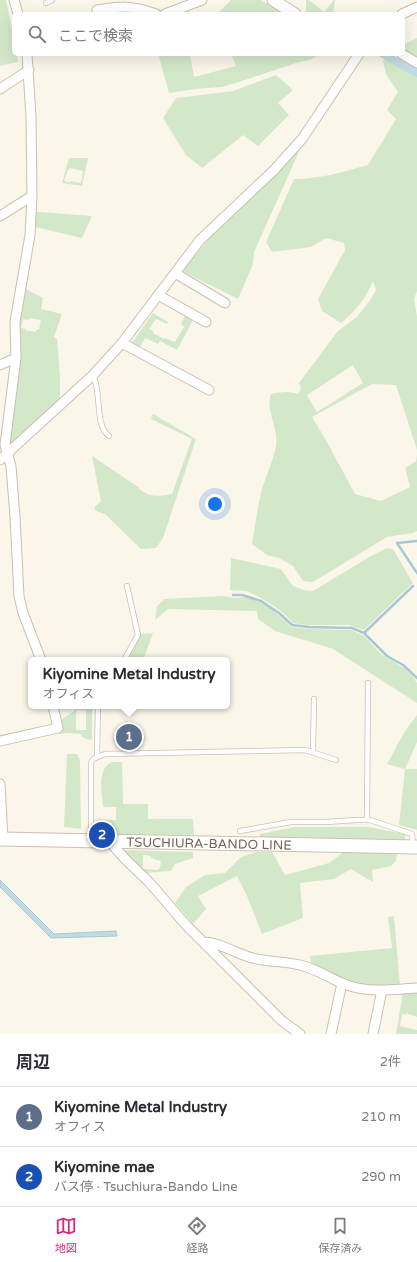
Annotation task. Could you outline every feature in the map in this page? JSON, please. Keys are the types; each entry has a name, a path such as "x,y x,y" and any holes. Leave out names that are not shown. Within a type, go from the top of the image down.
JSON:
{"main road":[{"name":"TSUCHIURA-BANDO LINE","path":"2,839 415,847"}],"street":[{"path":"14,0 17,12"},
{"path":"170,12 202,0"},
{"path":"273,0 292,12"},
{"path":"97,10 131,6 150,12"},
{"path":"405,13 417,7"},
{"path":"27,56 33,156 30,235 15,322 16,358 3,456 11,466 20,596 23,613 40,657"},
{"path":"3,456 93,375 122,343 200,240 274,170 302,140 358,56"},
{"path":"405,56 417,63"},
{"path":"0,89 29,70"},
{"path":"0,216 32,196"},
{"path":"175,273 225,302"},
{"path":"158,295 206,322"},
{"path":"122,343 209,390"},
{"path":"0,365 16,358"},
{"path":"0,741 58,728 54,709"},
{"path":"0,784 2,839"},
{"path":"109,841 149,882 186,925 282,1021 300,1034"},
{"path":"203,942 209,942 250,957 299,965 360,989 382,990 417,988"},
{"path":"331,1034 342,983"},
{"path":"373,1034 382,990"}],"lane":[{"path":"46,3 52,0"},
{"path":"93,375 97,382 100,418 104,432 109,436"},
{"path":"126,657 138,635 127,586"},
{"path":"367,820 368,683"},
{"path":"313,752 314,699"},
{"path":"97,756 98,709"},
{"path":"91,841 91,763 97,756 105,754 280,749 305,750 336,760"},
{"path":"240,831 291,822 367,820 412,834 415,847"}],"green space":[{"path":"0,0 6,0 12,29 12,56 17,56 18,62 0,66"},
{"path":"231,0 261,0 281,12 219,12"},
{"path":"306,0 309,0 324,12 306,12"},
{"path":"332,0 335,0 333,12 324,12 333,1"},
{"path":"417,38 417,58 405,50 405,44"},
{"path":"190,56 194,77 236,66 232,56 317,56 310,60 299,62 222,87 169,93 159,57"},
{"path":"387,56 417,66 417,291 414,299 417,317 417,450 396,385 372,384 312,417 355,494 381,501 410,487 405,468 416,461 417,454 417,531 387,537 313,582 303,581 293,566 279,558 267,555 252,544 261,493 276,446 276,433 270,407 271,394 291,392 298,394 301,389 299,383 338,331 357,317 376,290 373,281 360,304 341,323 322,311 318,299 345,250 344,243 326,238 311,247 272,252 266,242 294,179 340,173 368,165 396,119 387,110 398,92 386,74 383,61","holes":["353,365 363,383 317,412 307,395"]},
{"path":"276,75 293,90 278,103 289,115 258,146 243,135 202,168 186,155 163,118 176,98 233,91"},
{"path":"298,150 298,154 254,252 253,264 238,299 182,271 216,230"},
{"path":"69,158 88,158 82,186 62,183","holes":["70,168 83,171 81,183 70,181 70,183 64,181"]},
{"path":"34,212 92,216 82,238 35,227"},
{"path":"24,288 43,298 41,309 62,314 54,337 57,339 60,399 9,445 11,419 19,375 21,349 20,308","holes":["29,318 41,320 39,330 37,329 36,332 21,328 23,319 29,320"]},
{"path":"153,313 168,322 167,324 156,319 149,329 164,339 165,338 175,342 184,327 181,324 185,315 193,320 177,350 160,341 158,344 145,338 139,349 132,346 132,343"},
{"path":"153,414 196,439 163,538 156,548 141,549 105,514 96,511 94,508 101,501 92,456 145,493 158,496 172,494 192,439 151,419"},
{"path":"387,548 393,549 413,583 364,630 349,625 308,625 292,623 285,614 257,596 246,591 230,590 231,558 281,569 293,586 304,590 313,591"},
{"path":"221,596 236,598 246,597 253,599 276,613 291,627 351,630 364,636 381,654 405,669 413,677 417,683 417,703 333,649 275,631 258,619 257,611 168,609 155,620 157,606 165,599"},
{"path":"153,633 144,657 128,657 140,634"},
{"path":"75,709 93,709 92,739 89,740 82,737 81,734 58,734 59,731 63,731 61,720","holes":["76,710 86,710 86,730 76,730"]},
{"path":"417,715 417,742 405,769 387,764 405,731"},
{"path":"67,754 77,754 80,760 81,829 64,827"},
{"path":"112,762 122,762 123,804 148,804 148,819 193,819 194,835 95,834 96,820 116,820 116,807 103,807 101,788 104,770 107,765"},
{"path":"405,769 417,769 417,830 399,825"},
{"path":"294,827 368,827 405,834 405,841 260,837 260,834"},
{"path":"123,850 193,852 193,858 175,864 171,871 145,873","holes":["143,855 151,856 151,858 161,861 160,868 158,870 143,868"]},
{"path":"345,851 397,853 396,861 391,866 372,870 373,882 351,869 334,879 300,883 303,918 262,934 247,896 237,876 198,896 206,909 193,924 175,903 186,887 205,875 225,873 241,857 256,852 272,852 285,875 329,863"},
{"path":"394,916 400,986 370,988 350,983 312,966 310,956 392,948 388,917"},
{"path":"417,991 417,1017 406,1013 405,1015 402,1014 400,1026 417,1030 417,1034 396,1034 403,992"}],"water":[{"path":"0,880 54,934 116,931 117,936 51,938 0,887"}],"waterway":[{"path":"387,56 417,73"},
{"path":"417,541 397,543 417,573"},
{"path":"364,633 413,586"},
{"path":"233,595 242,595 261,601 279,613 292,625 352,628 364,633 387,656 403,665 417,678"}],"place":[{"name":"Kiyomine Metal Industry","path":"129,737"},
{"name":"Kiyomine mae","path":"102,835"}]}
